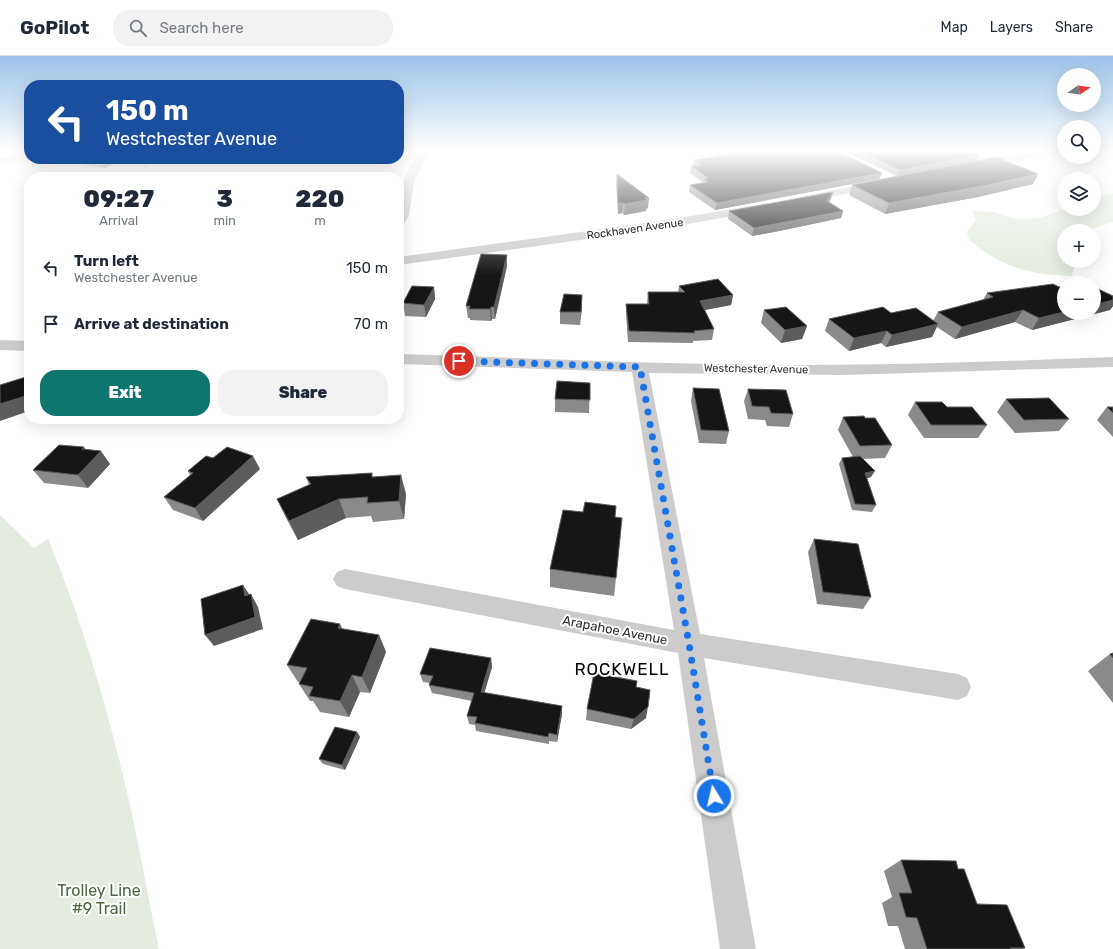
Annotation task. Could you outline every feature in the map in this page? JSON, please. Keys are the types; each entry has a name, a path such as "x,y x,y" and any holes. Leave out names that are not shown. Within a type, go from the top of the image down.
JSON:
{"street":[{"path":"790,202 831,192"},
{"name":"Rockhaven Avenue","path":"404,260 660,225 768,206"},
{"path":"0,345 24,346"},
{"name":"Westchester Avenue","path":"404,359 640,367 805,370 977,367 1113,362"},
{"path":"640,367 689,644 738,949"},
{"name":"Arapahoe Avenue","path":"344,579 689,644 958,687"}],"green space":[{"path":"1113,193 1113,222 1101,226 1101,224 1057,224 1057,268 1074,268 1072,276 1029,271 1017,268 981,250 969,240 967,232 976,220 972,211 994,212 1015,219 1040,218 1057,212 1057,216 1101,216 1101,196"},
{"name":"Trolley Line #9 Trail","path":"0,515 34,548 48,539 70,595 98,681 121,767 159,949 0,949"}],"building":[{"path":"618,192 641,192 649,198 645,198 647,200 625,204 618,203"},
{"path":"700,192 779,192 717,203"},
{"path":"833,192 827,201 843,211 754,228 729,211"},
{"path":"866,192 952,192 889,203"},
{"path":"481,254 507,255 494,307 491,307 490,309 469,309 470,306 466,306"},
{"path":"718,279 733,295 700,301 714,329 694,331 695,333 629,331 626,304 649,304 648,292 685,292 679,286"},
{"path":"1053,284 1057,286 1057,314 1039,318 1023,310 962,327 938,312 993,297 987,293"},
{"path":"412,286 434,287 424,305 404,303"},
{"path":"1101,290 1113,296 1113,300 1101,303"},
{"path":"564,294 582,295 581,312 560,312"},
{"path":"786,307 807,326 785,330 764,310"},
{"path":"883,307 891,313 916,308 938,324 892,335 887,331 854,338 829,319"},
{"path":"24,378 24,397 0,404 0,385"},
{"path":"557,381 590,383 590,400 555,399"},
{"path":"693,388 719,389 729,431 701,430"},
{"path":"748,389 786,390 793,414 771,413 769,407 752,406"},
{"path":"1049,398 1069,419 1024,420 1006,399"},
{"path":"915,402 942,402 947,407 972,407 987,425 931,425"},
{"path":"1107,407 1113,407 1113,413"},
{"path":"864,416 865,418 875,418 892,445 860,446 843,417"},
{"path":"59,445 84,447 82,449 101,451 78,475 33,470"},
{"path":"227,447 253,456 195,508 164,497 193,473 188,471 206,456 213,458"},
{"path":"860,456 875,471 865,473 876,505 855,504 842,458"},
{"path":"372,473 372,477 401,475 399,501 367,503 368,497 339,499 289,521 277,499 311,484 306,477"},
{"path":"585,502 616,506 615,517 622,518 616,578 550,569 563,510 583,512"},
{"path":"814,539 858,544 871,597 823,592"},
{"path":"243,585 245,596 251,594 255,617 205,635 201,599"},
{"path":"311,619 340,624 338,628 379,635 362,677 352,675 340,701 309,696 313,687 299,684 307,668 287,665"},
{"path":"430,648 491,658 481,692 562,706 557,735 549,733 548,737 475,723 477,717 467,716 474,693 429,685 433,676 420,674"},
{"path":"594,673 637,681 636,687 650,690 648,707 634,719 587,709"},
{"path":"335,727 357,732 342,765 319,759"},
{"path":"901,860 956,861 958,869 964,869 977,904 1007,905 1025,948 927,949 917,918 906,917 899,893 912,893"}],"district":[{"name":"ROCKWELL","path":"622,669"}],"route":[{"path":"459,361 640,367 689,644 714,796"}]}
